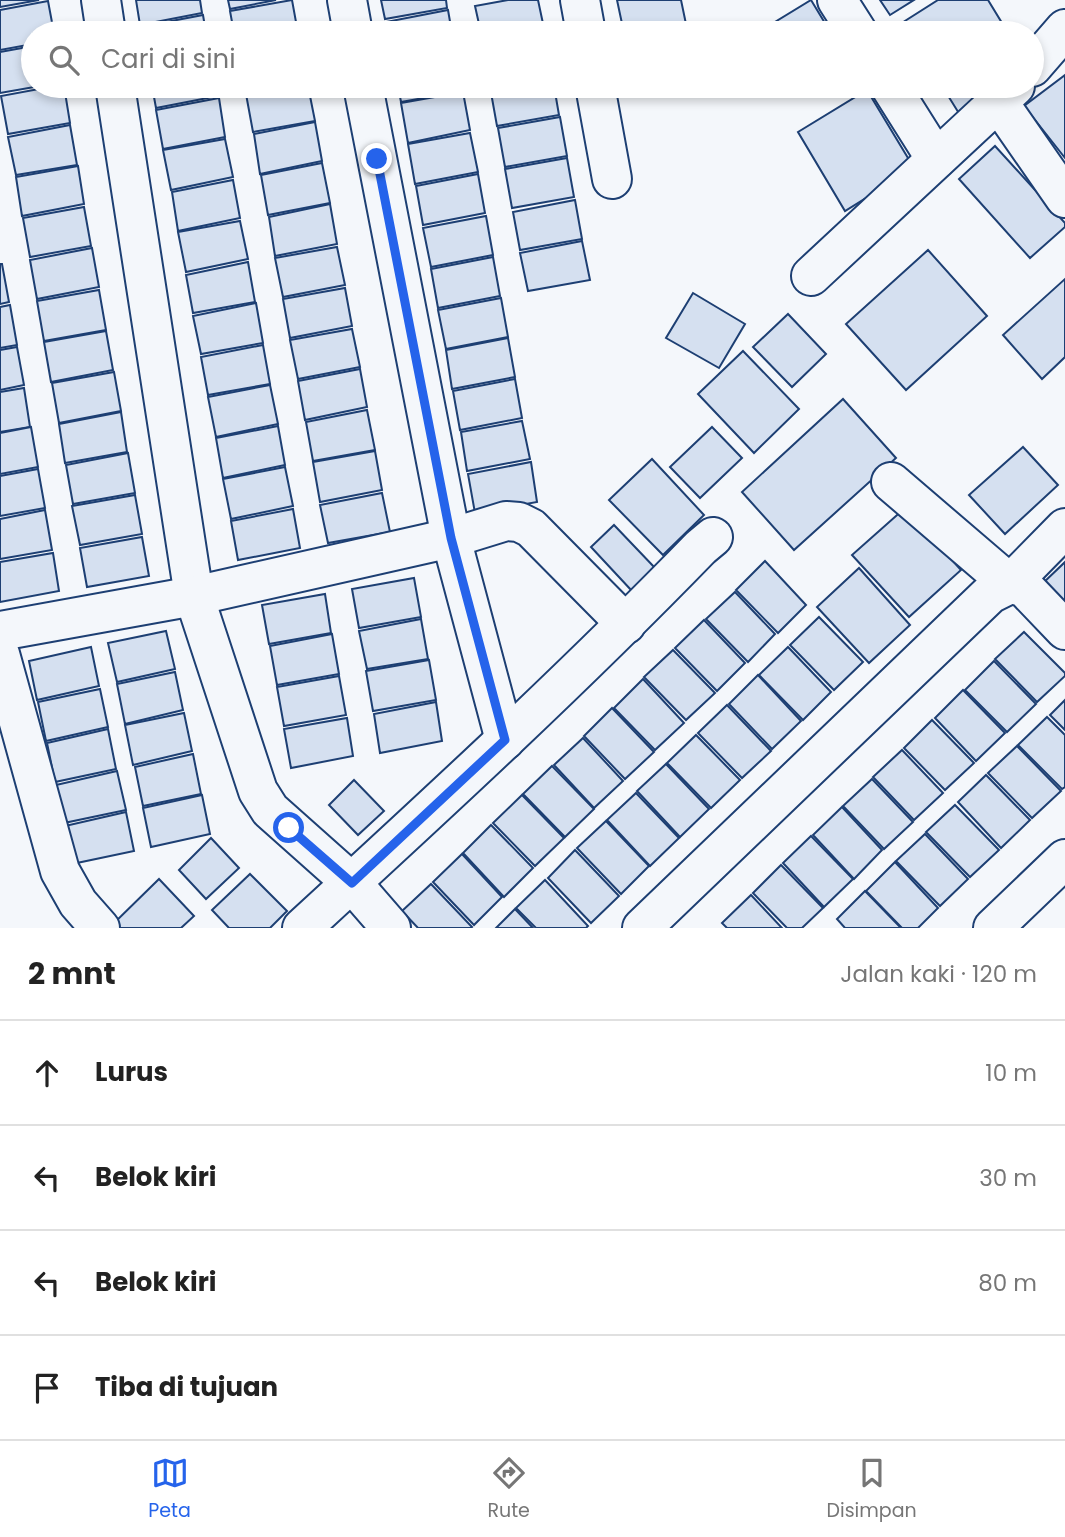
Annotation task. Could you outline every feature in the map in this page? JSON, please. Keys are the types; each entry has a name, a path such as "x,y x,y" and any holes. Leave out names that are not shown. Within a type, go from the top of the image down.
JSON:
{"street":[{"path":"101,0 104,21"},
{"path":"347,0 351,21"},
{"path":"579,0 583,21"},
{"path":"837,0 850,21"},
{"path":"1044,53 1065,29"},
{"path":"117,98 194,596 258,791 270,810 352,883 391,928"},
{"path":"365,98 451,538 505,740"},
{"path":"597,98 612,179"},
{"path":"898,98 936,159"},
{"path":"811,276 1003,98"},
{"path":"1009,98 1065,198"},
{"path":"891,482 1010,584 1024,587 1065,630"},
{"path":"0,631 194,596 451,538 506,521 519,522 531,528 626,624"},
{"path":"642,928 990,594 1010,584 1065,528"},
{"path":"302,928 505,740 713,537"},
{"path":"0,654 60,871 78,903 100,928"},
{"path":"993,928 1065,859"}],"building":[{"path":"0,0 39,0 0,7"},
{"path":"136,0 200,0 202,13 161,21 139,21"},
{"path":"228,0 276,0 230,9"},
{"path":"292,0 296,21 232,21 230,11"},
{"path":"381,0 446,0 447,8 385,19"},
{"path":"508,0 538,0 542,21 478,21 475,6"},
{"path":"617,0 681,0 685,21 621,21"},
{"path":"811,0 824,21 777,21"},
{"path":"880,0 914,0 890,15"},
{"path":"938,0 988,0 1001,21 905,21"},
{"path":"48,1 52,21 21,21 21,46 0,50 0,10"},
{"path":"448,10 450,21 391,21"},
{"path":"203,15 204,21 172,21"},
{"path":"21,48 21,89 0,93 0,52"},
{"path":"1065,75 1065,158 1024,106 1035,98 1044,98 1044,91"},
{"path":"21,92 21,98 66,98 70,123 8,134 1,96"},
{"path":"154,98 208,98 156,108"},
{"path":"219,98 225,137 163,149 156,110"},
{"path":"247,98 310,98 315,121 253,132"},
{"path":"400,98 424,98 401,102"},
{"path":"429,98 464,98 470,130 408,143 401,103"},
{"path":"492,98 556,98 559,115 497,126"},
{"path":"854,98 872,98 914,168 845,211 798,132"},
{"path":"949,98 988,98 960,115"},
{"path":"560,117 567,156 505,167 498,128"},
{"path":"315,122 322,161 260,174 254,134"},
{"path":"70,125 77,165 16,175 8,137"},
{"path":"470,133 478,172 415,184 408,144"},
{"path":"225,139 233,177 171,190 163,150"},
{"path":"995,146 1065,223 1065,227 1030,258 959,179"},
{"path":"567,158 574,197 512,208 505,169"},
{"path":"322,163 330,203 268,215 261,175"},
{"path":"78,166 84,204 22,216 16,177"},
{"path":"478,174 485,213 423,225 416,186"},
{"path":"233,180 240,218 178,231 172,192"},
{"path":"575,200 582,239 520,250 513,212"},
{"path":"330,204 337,244 275,256 269,217"},
{"path":"84,207 91,246 30,257 23,218"},
{"path":"486,216 493,255 431,267 423,228"},
{"path":"240,221 248,259 186,272 178,232"},
{"path":"582,241 590,280 528,291 520,253"},
{"path":"337,247 345,285 283,297 275,258"},
{"path":"92,248 99,287 37,299 30,260"},
{"path":"928,250 987,316 906,390 846,324"},
{"path":"493,257 500,296 438,308 431,269"},
{"path":"248,262 255,302 193,313 186,275"},
{"path":"0,264 9,302 0,304"},
{"path":"1065,279 1065,357 1042,379 1003,335"},
{"path":"345,288 352,326 290,338 283,299"},
{"path":"99,290 106,330 44,341 37,301"},
{"path":"693,293 745,324 719,368 666,338"},
{"path":"501,298 508,337 446,349 438,310"},
{"path":"256,303 263,343 201,354 193,316"},
{"path":"10,305 17,345 0,348 0,307"},
{"path":"788,314 826,354 792,387 753,347"},
{"path":"352,329 360,367 298,379 290,340"},
{"path":"106,331 113,370 51,382 44,342"},
{"path":"508,338 515,377 452,389 446,350"},
{"path":"263,345 270,384 208,395 201,357"},
{"path":"17,347 24,385 0,390 0,350"},
{"path":"743,351 799,409 754,453 698,394"},
{"path":"360,369 367,407 305,420 298,381"},
{"path":"114,372 121,411 59,423 52,383"},
{"path":"515,379 522,418 460,430 453,391"},
{"path":"270,385 278,424 216,437 208,397"},
{"path":"24,388 30,427 0,432 0,392"},
{"path":"843,399 896,458 794,550 742,492"},
{"path":"367,410 375,450 313,461 306,422"},
{"path":"121,412 127,452 65,463 59,424"},
{"path":"522,421 530,459 467,471 461,432"},
{"path":"278,426 285,465 223,478 216,438"},
{"path":"31,427 38,467 0,474 0,433"},
{"path":"712,427 742,458 700,498 670,467"},
{"path":"1023,447 1058,485 1005,534 969,495"},
{"path":"375,451 382,490 320,502 313,462"},
{"path":"128,453 135,493 73,504 66,465"},
{"path":"652,459 704,515 663,555 609,500"},
{"path":"531,462 537,502 475,513 468,474"},
{"path":"285,467 293,506 231,519 223,479"},
{"path":"38,469 45,508 0,516 0,476"},
{"path":"382,493 390,532 328,543 320,505"},
{"path":"135,495 142,534 80,545 72,506"},
{"path":"905,508 961,570 909,617 852,555"},
{"path":"293,509 300,548 238,560 231,521"},
{"path":"45,510 52,550 0,559 0,519"},
{"path":"614,525 656,569 632,591 591,547"},
{"path":"142,537 149,576 87,587 80,548"},
{"path":"53,553 59,591 0,602 0,562"},
{"path":"765,561 806,605 778,633 736,590"},
{"path":"1065,562 1065,609 1042,584"},
{"path":"859,568 910,625 869,663 817,607"},
{"path":"414,578 421,617 359,628 352,589"},
{"path":"735,592 775,634 748,662 706,619"},
{"path":"325,594 331,633 269,644 262,605"},
{"path":"819,617 863,662 834,690 790,645"},
{"path":"421,619 428,659 367,669 359,631"},
{"path":"704,620 745,663 717,691 675,648"},
{"path":"166,631 175,669 117,682 108,643"},
{"path":"1024,632 1065,673 1037,702 995,659"},
{"path":"332,634 339,674 277,685 270,646"},
{"path":"91,647 99,686 37,700 29,661"},
{"path":"788,647 831,692 803,720 759,675"},
{"path":"673,650 715,693 686,720 644,677"},
{"path":"429,660 436,700 373,711 366,671"},
{"path":"994,661 1036,704 1007,732 965,690"},
{"path":"175,672 183,710 125,724 117,684"},
{"path":"758,675 801,721 772,749 729,704"},
{"path":"339,676 346,715 284,726 277,687"},
{"path":"643,679 684,723 655,750 614,708"},
{"path":"100,689 108,727 46,741 38,702"},
{"path":"963,690 1005,733 976,761 935,718"},
{"path":"1065,700 1065,730 1050,715"},
{"path":"436,702 442,741 380,753 374,714"},
{"path":"727,705 771,751 742,778 698,733"},
{"path":"612,708 654,752 625,779 584,736"},
{"path":"184,713 192,751 133,765 125,725"},
{"path":"1047,717 1065,735 1065,787 1062,789 1018,745"},
{"path":"347,718 353,756 291,768 284,729"},
{"path":"932,720 974,763 945,790 904,748"},
{"path":"108,729 116,769 55,782 47,743"},
{"path":"696,735 740,780 711,808 667,763"},
{"path":"583,738 623,781 594,808 554,765"},
{"path":"1017,746 1061,791 1032,818 988,773"},
{"path":"902,750 943,793 914,820 873,777"},
{"path":"193,754 201,794 143,806 135,767"},
{"path":"666,764 709,809 680,837 637,791"},
{"path":"552,766 594,809 565,837 523,794"},
{"path":"117,771 126,810 64,823 56,785"},
{"path":"986,775 1030,820 1001,848 958,802"},
{"path":"872,779 913,822 884,849 843,806"},
{"path":"354,780 384,811 358,835 329,805"},
{"path":"636,793 679,838 650,866 607,820"},
{"path":"202,795 210,834 151,847 143,808"},
{"path":"522,795 564,838 535,866 493,823"},
{"path":"955,805 999,850 970,877 926,832"},
{"path":"842,807 882,850 854,879 813,835"},
{"path":"126,812 134,851 72,864 65,826"},
{"path":"606,821 649,866 621,894 577,848"},
{"path":"491,825 533,868 504,897 463,853"},
{"path":"925,834 968,879 940,906 896,861"},
{"path":"811,836 853,879 824,907 783,863"},
{"path":"211,838 239,868 206,899 179,870"},
{"path":"575,850 619,896 591,923 548,878"},
{"path":"462,854 502,897 474,925 433,882"},
{"path":"895,862 938,908 918,928 902,928 866,891"},
{"path":"781,865 823,908 802,928 787,928 753,893"},
{"path":"250,874 287,911 270,928 229,928 212,910"},
{"path":"159,879 194,916 181,928 109,928"},
{"path":"545,880 588,926 586,928 536,928 516,908"},
{"path":"431,884 471,928 418,928 402,911"},
{"path":"865,891 901,928 845,928 837,919"},
{"path":"751,895 782,928 727,928 722,923"},
{"path":"515,909 533,928 496,928"}],"route":[{"path":"289,828 352,883 505,740 451,538 377,159"}]}
